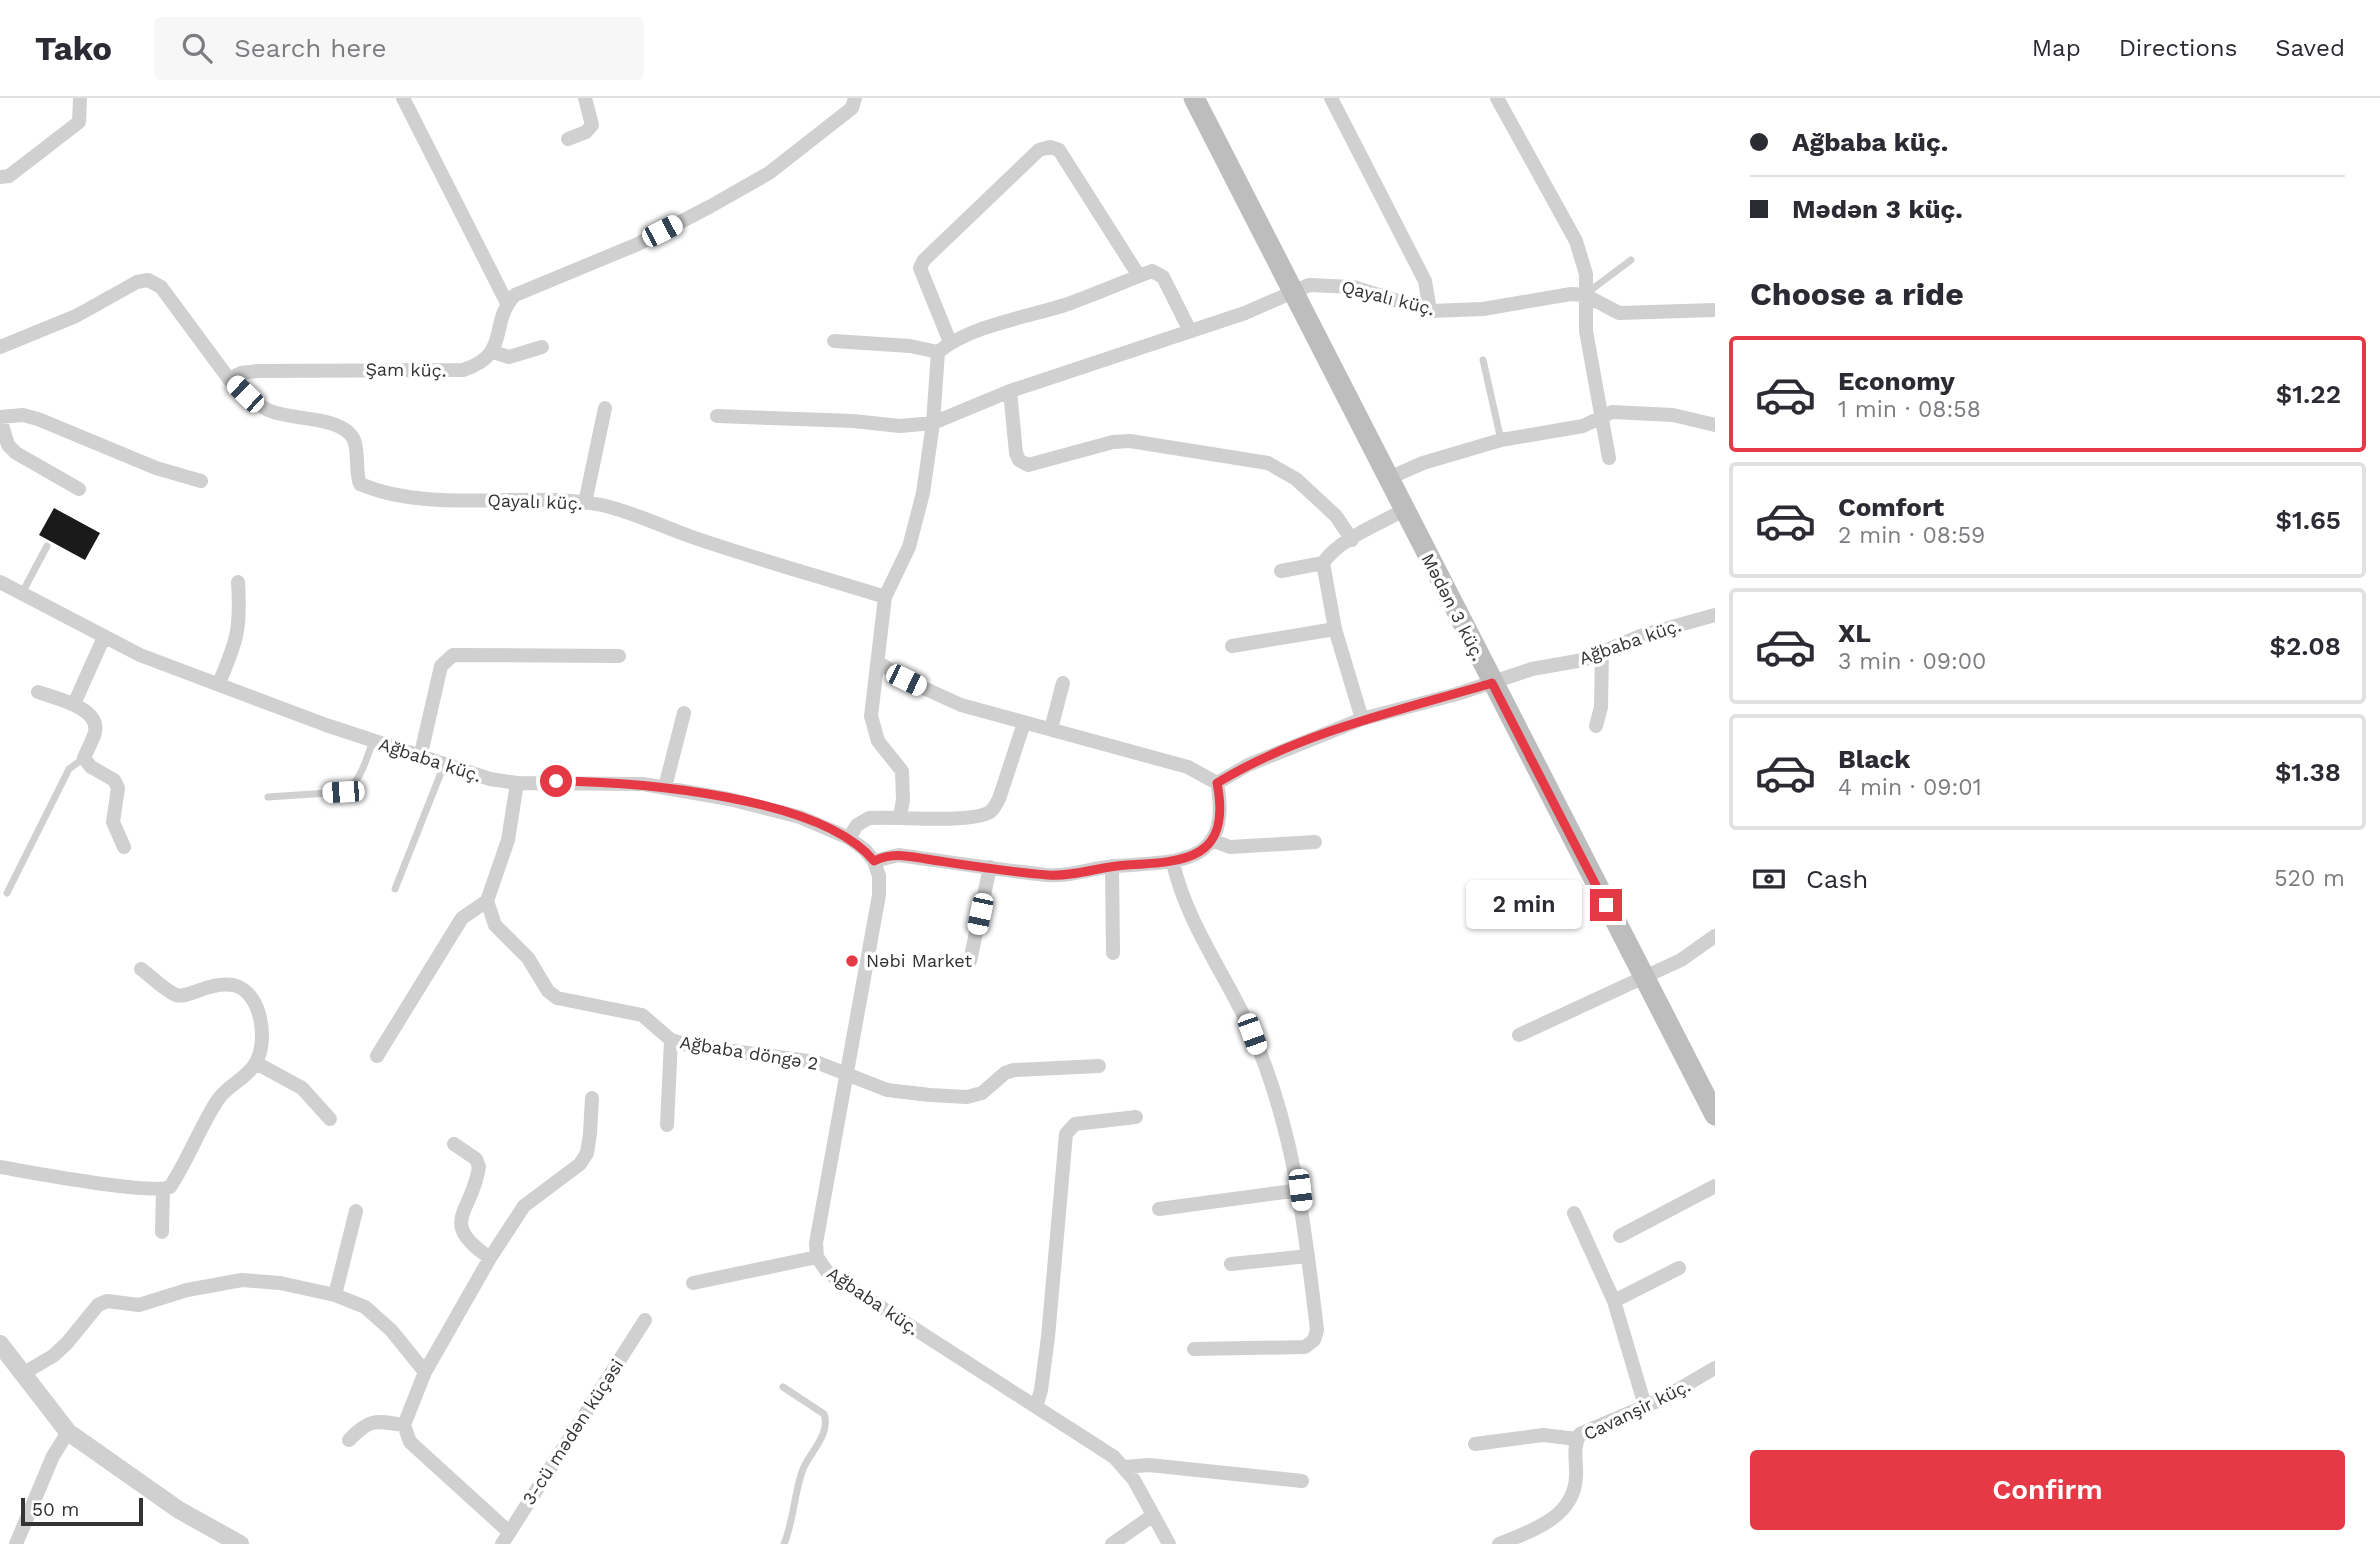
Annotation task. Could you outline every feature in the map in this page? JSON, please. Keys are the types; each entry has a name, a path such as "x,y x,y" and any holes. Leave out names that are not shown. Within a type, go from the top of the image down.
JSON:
{"main road":[{"name":"Mədən 3 küç.","path":"1194,98 1642,976 1712,1103"}],"street":[{"path":"0,177 9,176 79,122 80,98"},
{"path":"403,98 507,303"},
{"path":"568,139 586,132 592,125 585,98"},
{"path":"542,347 518,356 493,352 507,303 523,291 638,244 769,173 852,108 855,98"},
{"path":"1331,98 1425,281 1430,310"},
{"path":"1497,98 1576,241 1586,274 1586,331 1609,458"},
{"path":"950,342 920,268 1039,150 1050,147 1059,150 1139,276"},
{"path":"900,816 903,800 902,771 878,741 871,716 885,597 915,528 933,423 938,352 950,342 1068,304 1152,271 1163,277 1190,331"},
{"path":"0,346 76,316 137,282 148,280 161,287 229,379"},
{"name":"Qayalı küç.","path":"717,416 853,421 900,426 933,423 1010,391 1190,331 1309,285 1336,284 1430,310 1483,309 1560,295 1585,295"},
{"path":"1585,295 1619,313 1715,310"},
{"path":"834,341 910,346 938,352"},
{"name":"Şam küç.","path":"229,379 241,373 258,371 463,370 479,365 493,352"},
{"name":"Qayalı küç.","path":"229,379 268,410 345,429 354,441 360,484 373,489 442,499 584,503 626,512 692,537 885,597"},
{"path":"1010,391 1016,453 1019,460 1028,466 1113,442 1130,441 1259,460 1296,479 1336,516 1352,540"},
{"path":"584,503 605,408"},
{"path":"1389,478 1423,463 1501,440 1583,426 1601,414 1658,413 1714,428"},
{"path":"79,489 16,453 8,445 0,418 23,415 38,419 156,468 201,481"},
{"path":"1362,719 1335,629 1323,564 1328,556 1404,509"},
{"path":"1282,571 1323,564"},
{"name":"Ağbaba küç.","path":"0,582 140,654 444,765 491,779 517,783 619,782 665,787 779,811 849,838 874,861 880,876 879,895 816,1243 817,1257 828,1273 1125,1467 1169,1544"},
{"path":"219,683 238,639 241,622 238,582"},
{"name":"Ağbaba küç.","path":"1217,783 1248,765 1362,719 1492,683 1532,668 1583,660 1643,635 1715,615"},
{"path":"1232,646 1335,629"},
{"path":"74,705 104,637"},
{"path":"1596,726 1601,707 1602,651"},
{"path":"421,758 441,666 453,655 619,656"},
{"path":"874,861 899,855 1048,875 1112,866 1173,863 1201,851 1211,840 1219,822 1221,803 1217,783 1188,767 948,700 879,663"},
{"path":"1051,729 1063,683"},
{"path":"38,692 74,705 95,723 84,758 91,767 114,780 117,788 113,822 124,847"},
{"path":"665,787 684,713"},
{"path":"849,838 857,825 869,818 969,818 994,808 1024,723"},
{"path":"377,1056 463,918 487,901 508,840 517,783"},
{"path":"1211,840 1230,847 1315,842"},
{"path":"1173,863 1191,913 1252,1034 1280,1109 1300,1190 1317,1330 1314,1340 1305,1346 1194,1349"},
{"path":"1112,866 1113,953"},
{"path":"970,961 990,867"},
{"name":"Ağbaba döngə 2","path":"487,901 495,925 528,958 548,991 557,998 642,1015 671,1040 688,1045 816,1062 887,1090 967,1097 982,1093 1004,1073 1014,1070 1100,1066"},
{"path":"1519,1035 1681,960 1715,936"},
{"path":"0,1167 163,1189 174,1181 217,1100 256,1063 260,1024 257,1007 246,991 220,984 207,985 183,996 175,994 142,969"},
{"path":"667,1125 671,1040"},
{"path":"256,1063 302,1088 330,1119"},
{"path":"506,1538 410,1443 404,1425 425,1372 490,1258 524,1206 580,1164 590,1134 592,1098"},
{"path":"1036,1407 1048,1337 1066,1134 1075,1124 1136,1117"},
{"path":"454,1144 476,1159 479,1167 460,1222 462,1232 468,1243 490,1258"},
{"path":"1620,1236 1715,1186"},
{"path":"162,1232 163,1189"},
{"path":"1160,1209 1300,1190"},
{"path":"335,1295 356,1212"},
{"path":"1574,1213 1614,1301 1645,1406"},
{"path":"1231,1264 1308,1256"},
{"path":"693,1283 817,1257"},
{"path":"1614,1301 1679,1268"},
{"path":"22,1374 53,1356 98,1305 107,1301 139,1305 187,1290 242,1280 280,1283 335,1295 365,1307 376,1315 425,1372"},
{"name":"3-cü mədən küçəsi","path":"506,1538 645,1320"},
{"path":"0,1344 68,1432 179,1510 240,1544"},
{"name":"Cavanşir küç.","path":"1499,1544 1536,1529 1564,1509 1575,1488 1577,1439 1590,1428 1690,1385 1715,1368"},
{"path":"349,1440 365,1423 376,1421 404,1425"},
{"path":"16,1544 53,1456 68,1432"},
{"path":"1475,1444 1543,1435 1577,1439"},
{"path":"1125,1467 1149,1465 1302,1481"},
{"path":"1112,1544 1152,1516"}],"lane":[{"path":"1585,295 1630,260"},
{"path":"1483,360 1501,440"},
{"path":"21,593 47,546"},
{"path":"268,797 343,792 350,789 356,782 373,741"},
{"path":"7,893 69,769 84,758"},
{"path":"395,890 444,765"},
{"path":"783,1387 824,1414 826,1420 825,1428 803,1469 792,1523 783,1544"}],"building":[{"path":"54,508 100,533 85,560 39,535"}],"place":[{"name":"Nəbi Market","path":"852,961"}],"route":[{"path":"556,781 643,784 779,811 849,838 874,861 884,856 899,855 1048,875 1071,874 1112,866 1160,865 1188,858 1201,851 1211,840 1219,822 1221,803 1217,783 1248,765 1362,719 1492,683 1606,905"}]}
